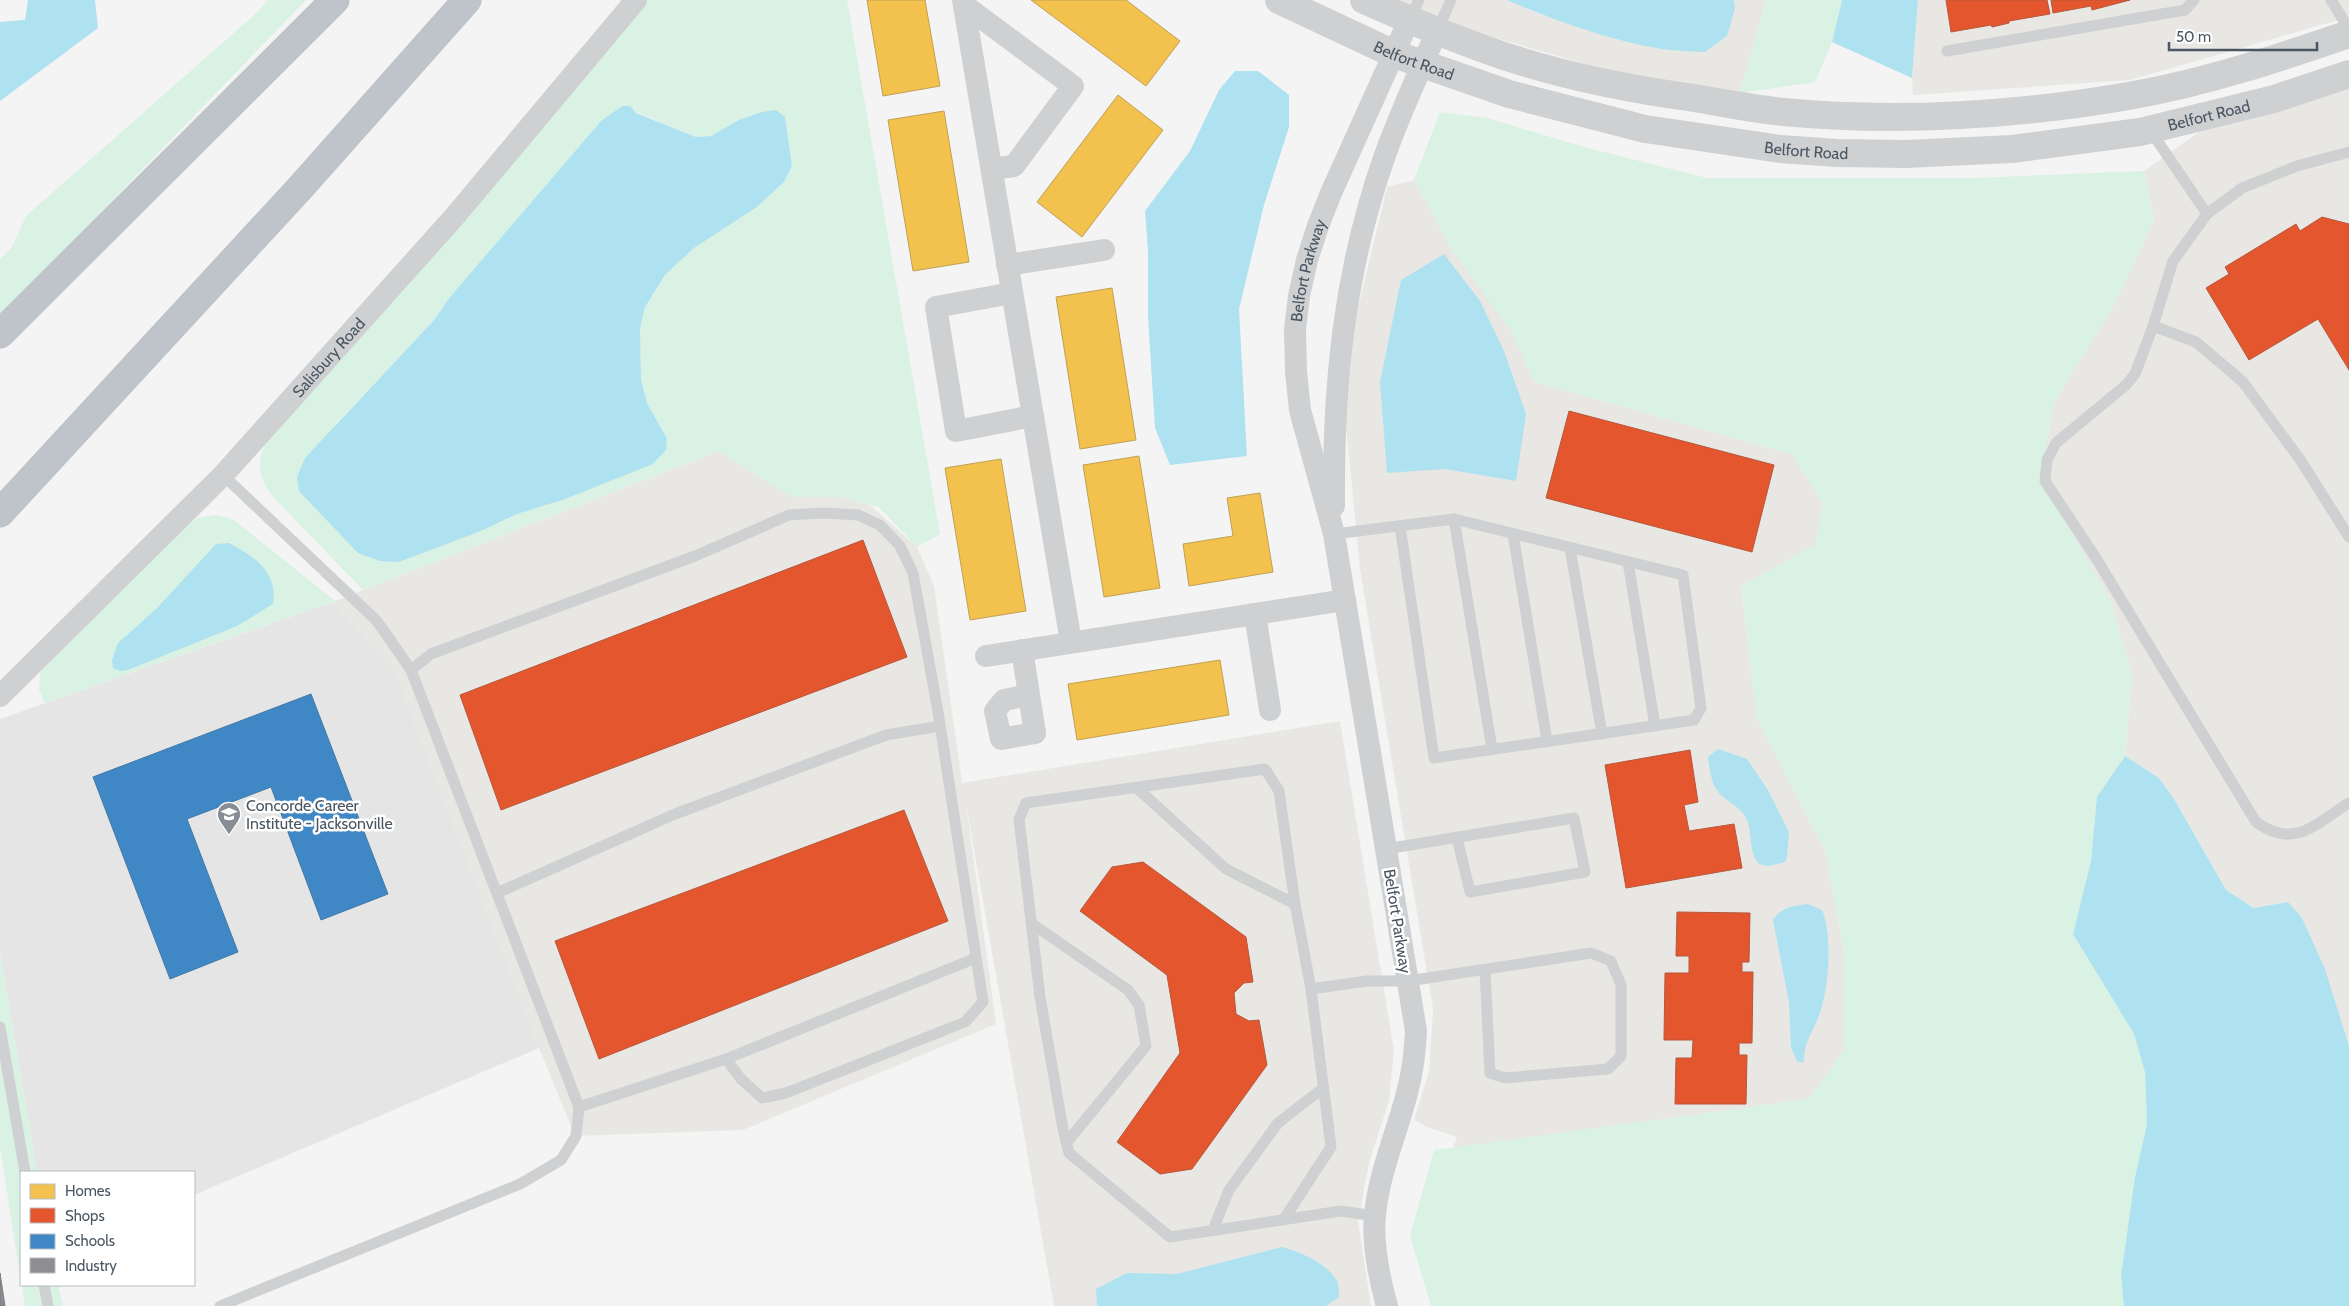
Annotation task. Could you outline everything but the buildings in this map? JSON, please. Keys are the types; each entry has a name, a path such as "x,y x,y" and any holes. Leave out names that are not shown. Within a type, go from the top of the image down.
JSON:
{"highway":[{"path":"0,334 335,0"},
{"path":"0,513 300,188 467,0"}],"street":[{"name":"Salisbury Road","path":"0,696 223,475 455,216 636,0"},
{"name":"Belfort Road","path":"1279,0 1423,66 1509,94 1645,129 1780,149 1837,153 1906,154 1993,150 2150,130 2274,99 2349,74"},
{"path":"1364,0 1414,10 1437,31 1502,56 1555,71 1651,92 1784,112 1906,116 2009,111 2133,95 2263,63 2349,34"},
{"path":"963,2 1073,86 1014,166 992,169"},
{"path":"963,2 1071,642"},
{"name":"Belfort Parkway","path":"1387,1306 1380,1280 1375,1242 1375,1216 1380,1181 1408,1088 1414,1057 1416,1032 1334,534 1300,410 1295,355 1295,329 1299,296 1307,260 1331,193 1414,10"},
{"name":"Belfort Parkway","path":"1334,534 1334,413 1346,304 1362,232 1384,157 1437,31"},
{"path":"1007,265 1104,250"},
{"path":"1012,293 936,307 956,431 1033,416"},
{"path":"986,656 1345,600"},
{"path":"1255,614 1270,710"},
{"path":"1022,650 1029,695"}],"lane":[{"path":"1437,31 1451,0"},
{"path":"1947,51 2185,10 2194,0"},
{"path":"2331,0 2349,29"},
{"path":"2150,130 2207,214"},
{"path":"2349,152 2297,166 2242,188 2207,214 2173,261 2153,326 2135,374 2126,386 2056,442 2047,460 2046,481 2101,567 2256,822 2267,830 2285,836 2300,834 2349,803"},
{"path":"2153,326 2196,342 2243,382 2302,461 2349,537"},
{"path":"220,1306 520,1184 561,1160 576,1136 579,1107 411,670 376,621 223,475"},
{"path":"411,670 431,654 696,556 789,515 824,513 858,515 880,525 900,546 913,573 940,726 983,1002 965,1022 786,1093 762,1098 741,1079 726,1058"},
{"path":"1334,534 1454,519 1683,576 1701,708 1694,720 1434,758 1400,526"},
{"path":"1454,519 1492,749"},
{"path":"1512,534 1547,741"},
{"path":"1570,548 1602,734"},
{"path":"1628,562 1655,726"},
{"path":"498,893 684,811 886,735 940,726"},
{"path":"1284,1219 1331,1147 1312,989 1295,904 1279,791 1265,769 1026,804 1019,819 1040,997 1069,1153 1170,1237 1341,1211 1375,1216"},
{"path":"1138,788 1226,869 1295,904"},
{"path":"1386,849 1574,818 1584,872 1470,892 1457,838"},
{"path":"1031,923 1128,990 1139,1005 1146,1046 1067,1142"},
{"path":"1312,989 1367,981 1408,981 1591,953 1611,961 1621,985 1620,1056 1608,1069 1505,1078 1490,1073 1485,970"},
{"path":"579,1107 726,1058 976,958"},
{"path":"0,1027 25,1171"},
{"path":"1212,1230 1229,1190 1278,1123 1323,1088"},
{"path":"44,1286 48,1306"}],"shaded area":[{"path":"1394,0 1507,0 1539,14 1656,48 1735,8 1734,0 1766,0 1740,93 1602,69 1472,31"},
{"path":"1918,0 2349,0 2349,17 2130,80 1913,95 1912,78"},
{"path":"2349,88 2349,1046 2325,970 2302,918 2288,902 2255,908 2226,890 2174,799 2159,778 2125,756 2132,673 2110,600 2068,527 2042,468 2054,402 2113,307 2154,220 2144,171 2199,132"},
{"path":"1414,180 1452,250 1509,327 1535,382 1792,454 1823,503 1816,545 1741,586 1757,719 1826,852 1844,953 1844,1050 1809,1099 1453,1148 1457,1137 1427,1127 1414,1120 1429,1072 1433,1009 1360,569 1346,425 1354,325 1387,187"},
{"path":"719,451 792,497 841,497 870,505 917,547 934,586 962,783 1340,721 1394,1051 1389,1101 1369,1163 1358,1221 1371,1306 1054,1306 966,804 996,1024 743,1130 575,1136 539,1048 394,669 333,602"},
{"name":"Concorde Career Institute - Jacksonville","path":"333,602 394,669 539,1048 195,1195 195,1171 37,1171 0,951 0,719"}],"green space":[{"path":"268,0 306,0 0,314 0,260 12,247 26,216 252,17"},
{"path":"647,0 847,0 940,534 917,547 879,507 841,497 792,497 718,451 363,590 270,493 263,479 260,466 265,443","holes":["622,106 629,106 636,112 696,137 711,136 739,120 785,117 792,166 784,182 757,207 694,248 665,275 645,307 640,328 641,380 647,403 667,439 666,450 653,464 517,514 481,531 399,562 380,561 336,424 434,320 450,297 601,121"]},
{"path":"1766,0 1842,0 1832,42 1815,82 1740,93"},
{"path":"1440,112 1487,118 1584,147 1707,178 1974,178 2144,171 2154,220 2113,307 2054,402 2042,468 2068,527 2110,600 2132,673 2125,756 2097,797 2091,861 2073,934 2134,1034 2145,1072 2147,1124 2135,1177 2121,1276 2124,1306 1431,1306 1410,1236 1434,1150 1809,1099 1844,1050 1844,953 1826,852 1757,719 1741,586 1815,545 1823,503 1792,454 1535,382 1510,330 1452,250 1414,180"},
{"path":"215,515 233,519 335,601 45,703 39,690 40,672 186,525 198,518","holes":["240,549 118,643 158,607"]},
{"path":"0,951 37,1171 20,1171 20,1276 0,1147"},
{"path":"22,1286 58,1286 63,1306 25,1306"}],"water":[{"path":"28,0 95,0 98,28 0,101 0,22 25,20"},
{"path":"1507,0 1734,0 1735,8 1727,36 1705,52 1662,49 1618,40 1561,22"},
{"path":"1842,0 1918,0 1912,78 1832,42"},
{"path":"1235,71 1258,71 1289,95 1289,127 1264,205 1239,309 1247,456 1170,465 1155,428 1148,317 1148,251 1145,211 1190,151 1219,90"},
{"path":"622,106 630,106 636,113 696,137 711,136 739,120 762,112 776,110 785,117 792,166 784,182 757,207 694,248 665,275 645,307 640,328 641,380 647,403 667,439 666,450 653,464 565,499 517,514 481,531 399,562 380,561 358,553 299,491 297,477 305,458 434,320 450,297 601,121"},
{"path":"1444,254 1480,301 1504,351 1526,414 1516,481 1445,469 1387,473 1380,382 1401,280"},
{"path":"229,543 255,560 268,574 274,593 273,604 237,626 128,670 120,671 113,668 112,660 118,643 158,607 216,544"},
{"path":"1718,749 1747,759 1768,790 1789,832 1785,862 1769,866 1759,864 1753,854 1749,826 1745,816 1718,792 1713,783 1708,757"},
{"path":"2125,756 2159,778 2174,799 2226,890 2254,908 2288,902 2302,918 2325,969 2349,1046 2349,1306 2124,1306 2121,1276 2135,1177 2147,1124 2145,1072 2134,1034 2073,934 2091,861 2097,797"},
{"path":"1808,904 1822,910 1828,934 1828,964 1822,1007 1807,1043 1802,1063 1797,1061 1791,1048 1789,1002 1773,920 1780,912 1788,908"},
{"path":"1282,1247 1305,1255 1327,1269 1337,1281 1339,1297 1326,1306 1097,1306 1096,1289 1127,1273 1177,1274"}],"place":[{"name":"Concorde Career Institute - Jacksonville","path":"229,835"}]}
